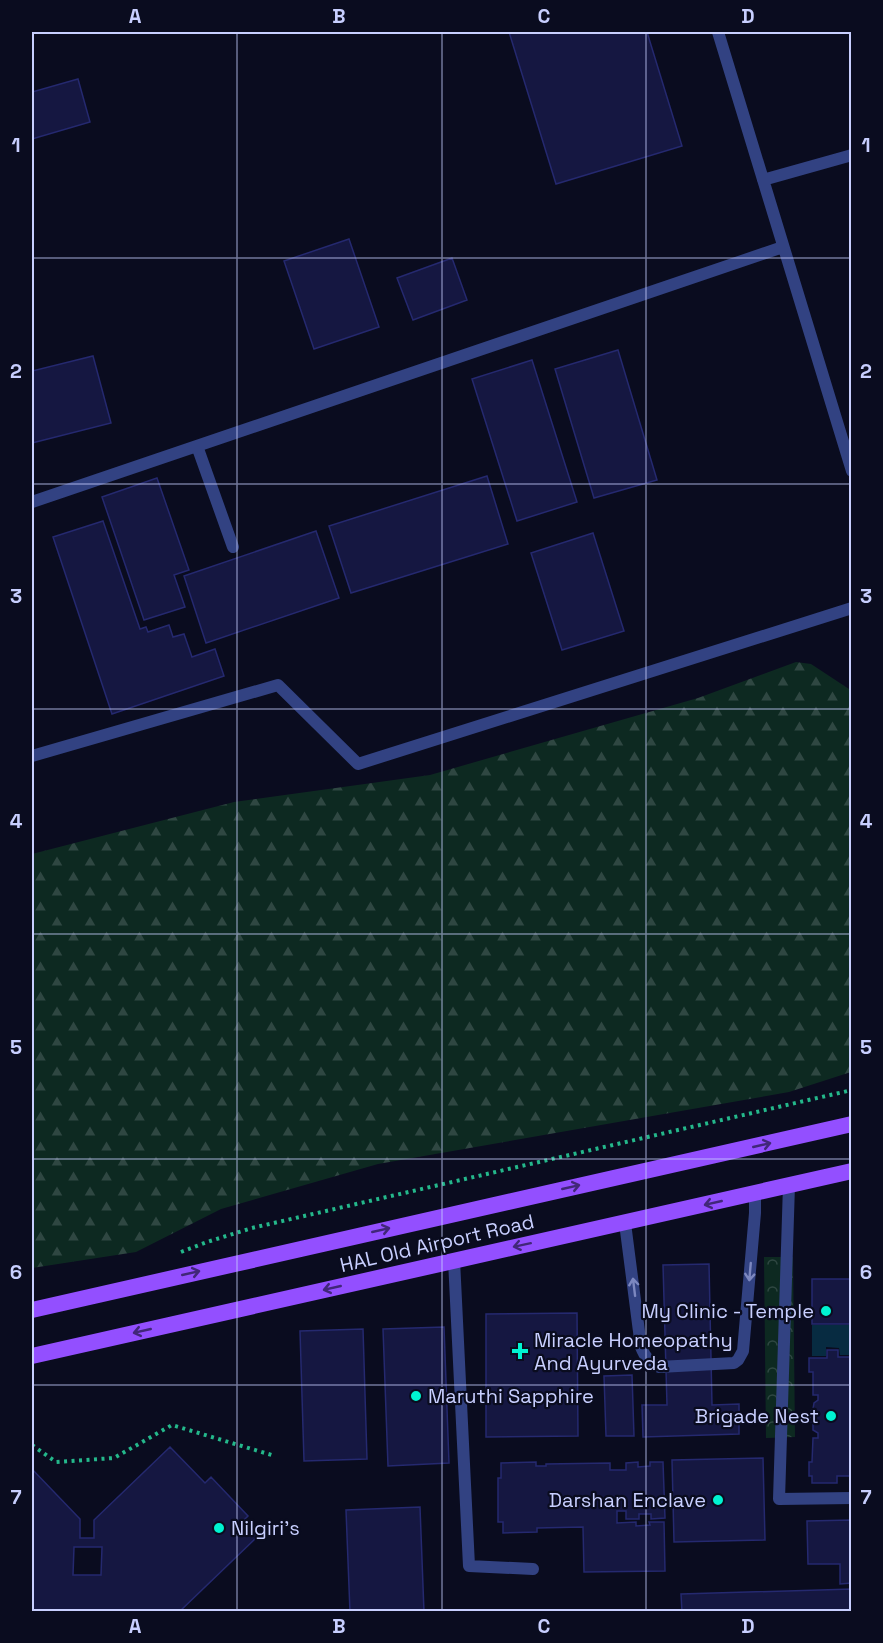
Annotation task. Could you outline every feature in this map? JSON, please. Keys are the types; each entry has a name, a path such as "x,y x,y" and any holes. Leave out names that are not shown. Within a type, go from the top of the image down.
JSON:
{"main road":[{"name":"HAL Old Airport Road","path":"32,1310 852,1124"},
{"name":"HAL Old Airport Road","path":"32,1356 852,1171"}],"lane":[{"path":"718,32 852,471"},
{"path":"763,180 852,155"},
{"path":"32,502 783,247"},
{"path":"197,446 233,547"},
{"path":"32,756 278,685 358,764 852,608"},
{"path":"789,1185 779,1499 852,1498"},
{"path":"625,1222 641,1347 645,1357 650,1363 659,1367 734,1363 743,1351 755,1193"},
{"path":"454,1260 469,1566 533,1569"}],"path":[{"path":"207,1242 252,1228 852,1090"},
{"path":"32,1444 56,1462 114,1458 172,1425 275,1456"}],"green space":[{"path":"796,662 811,664 849,689 851,693 851,1072 789,1092 378,1164 221,1209 136,1252 32,1268 32,854 234,802 430,775 698,698"},
{"path":"764,1257 793,1257 795,1437 766,1438"}],"water":[{"path":"812,1325 851,1325 851,1355 840,1355 839,1348 826,1347 826,1356 812,1356"}],"building":[{"path":"509,32 647,32 682,146 556,184"},
{"path":"78,79 90,122 32,139 32,92"},
{"path":"349,239 379,327 314,349 284,261"},
{"path":"452,258 467,300 413,320 397,278"},
{"path":"618,350 657,480 594,498 555,369"},
{"path":"93,356 111,423 32,443 32,371"},
{"path":"532,360 577,502 517,521 472,379"},
{"path":"487,476 508,544 351,593 329,526"},
{"path":"157,478 189,570 174,575 185,607 144,620 102,497"},
{"path":"103,521 140,629 146,627 148,632 169,625 173,637 184,634 192,657 215,649 224,676 112,714 53,537"},
{"path":"316,531 339,598 206,643 184,576"},
{"path":"593,533 624,631 562,650 531,553"},
{"path":"709,1264 712,1405 739,1404 739,1434 643,1437 642,1405 667,1405 663,1265"},
{"path":"812,1279 852,1279 852,1324 812,1324"},
{"path":"577,1313 578,1436 486,1437 486,1314"},
{"name":"Maruthi Sapphire","path":"444,1327 449,1463 388,1466 383,1329"},
{"path":"363,1329 367,1459 304,1461 300,1331"},
{"name":"Brigade Nest","path":"827,1350 838,1350 838,1357 852,1357 852,1476 837,1476 837,1483 812,1483 812,1476 809,1476 809,1462 812,1462 813,1438 818,1438 818,1433 813,1430 810,1412 818,1400 818,1395 813,1395 813,1372 809,1372 809,1358 827,1358"},
{"path":"632,1375 634,1436 606,1436 604,1376"},
{"path":"170,1447 205,1483 211,1477 248,1516 242,1522 257,1537 179,1612 32,1612 32,1469 80,1519 80,1538 94,1538 94,1520","holes":["74,1547 102,1547 101,1575 73,1575"]},
{"name":"Darshan Enclave","path":"763,1458 765,1540 674,1542 672,1460"},
{"path":"536,1462 536,1466 610,1463 610,1470 626,1470 626,1463 638,1462 638,1467 650,1466 650,1462 663,1462 665,1518 651,1519 651,1514 639,1514 639,1519 626,1519 626,1511 617,1511 617,1523 636,1522 636,1526 650,1525 649,1522 664,1522 665,1571 584,1572 583,1527 537,1528 537,1532 503,1533 503,1522 498,1522 498,1478 501,1478 501,1463"},
{"path":"420,1507 424,1612 350,1612 346,1510"},
{"path":"852,1520 852,1583 840,1584 840,1564 808,1564 807,1521"},
{"path":"852,1589 852,1612 682,1612 681,1594"},
{"path":"469,1610 541,1610 541,1612 469,1612"}],"place":[{"name":"My Clinic - Temple","path":"826,1311"},
{"name":"Miracle Homeopathy And Ayurveda","path":"520,1351"},
{"name":"Maruthi Sapphire","path":"416,1396"},
{"name":"Brigade Nest","path":"831,1416"},
{"name":"Darshan Enclave","path":"718,1500"},
{"name":"Nilgiri's","path":"219,1528"}]}
